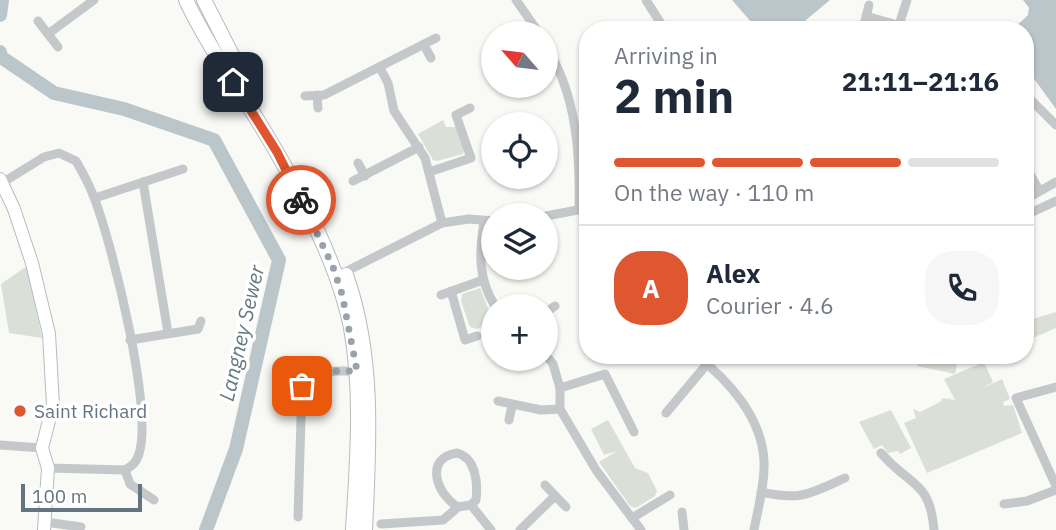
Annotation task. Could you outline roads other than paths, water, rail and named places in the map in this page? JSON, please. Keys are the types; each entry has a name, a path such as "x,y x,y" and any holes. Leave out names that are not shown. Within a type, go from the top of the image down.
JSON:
{"main road":[{"path":"186,0 208,43 277,152 333,267 351,327 357,371 358,420 353,530"},
{"path":"204,0 236,66 291,159 345,272 361,326 368,371 369,445 365,530"}],"street":[{"path":"48,34 94,0"},
{"path":"516,0 531,21"},
{"path":"646,0 659,21"},
{"path":"901,21 907,0"},
{"path":"865,21 869,5"},
{"path":"866,16 881,21"},
{"path":"38,21 58,47"},
{"path":"305,96 317,95 380,68 436,38"},
{"path":"424,45 432,58"},
{"path":"558,67 564,78 575,118 579,154"},
{"path":"380,68 388,83 394,111 419,147 429,172 442,223"},
{"path":"317,95 318,108"},
{"path":"1034,103 1056,125"},
{"path":"429,172 471,158 456,116 470,108"},
{"path":"353,181 419,147"},
{"path":"48,467 125,470 134,465 139,453 142,410 116,265 95,198 76,161 59,153 44,157 1,181 32,263 49,334 52,405 42,448 48,467 45,526 81,527"},
{"path":"358,163 365,176"},
{"path":"95,198 183,170"},
{"path":"1034,181 1039,190"},
{"path":"143,182 168,333"},
{"path":"1034,193 1056,182"},
{"path":"1034,211 1056,201"},
{"path":"558,213 579,209"},
{"path":"345,272 442,223 481,220"},
{"path":"481,254 481,275"},
{"path":"441,295 482,281 489,294"},
{"path":"451,291 465,340 477,336"},
{"path":"130,340 198,329 201,321"},
{"path":"666,413 707,364 740,397 753,424 764,460 754,530"},
{"path":"298,517 302,386 306,378 314,373 357,371"},
{"path":"555,371 560,388 560,409 596,470 641,530"},
{"path":"560,388 605,374 634,432"},
{"path":"1004,504 1027,501 1056,486 1016,398 1056,387"},
{"path":"498,401 541,410 560,409"},
{"path":"509,420 512,405"},
{"path":"0,444 42,448"},
{"path":"389,512 385,524 443,520 458,506 471,505 476,500 477,488 472,466 464,455 452,453 437,463 435,471 444,495 458,506"},
{"path":"881,453 895,470 917,484 927,495 932,508 934,530"},
{"path":"125,470 130,484 154,500"},
{"path":"761,492 781,496 806,496 845,478"},
{"path":"545,485 566,507"},
{"path":"632,518 670,495"},
{"path":"520,530 555,496"},
{"path":"471,505 491,530"},
{"path":"682,512 684,530"}],"waterway":[{"name":"Langney Sewer","path":"0,15 2,0"},
{"name":"Langney Sewer","path":"0,52 1,57 54,93 124,109 214,140 279,260 236,449 206,530"}],"place":[{"name":"Saint Richard","path":"20,411"}]}
